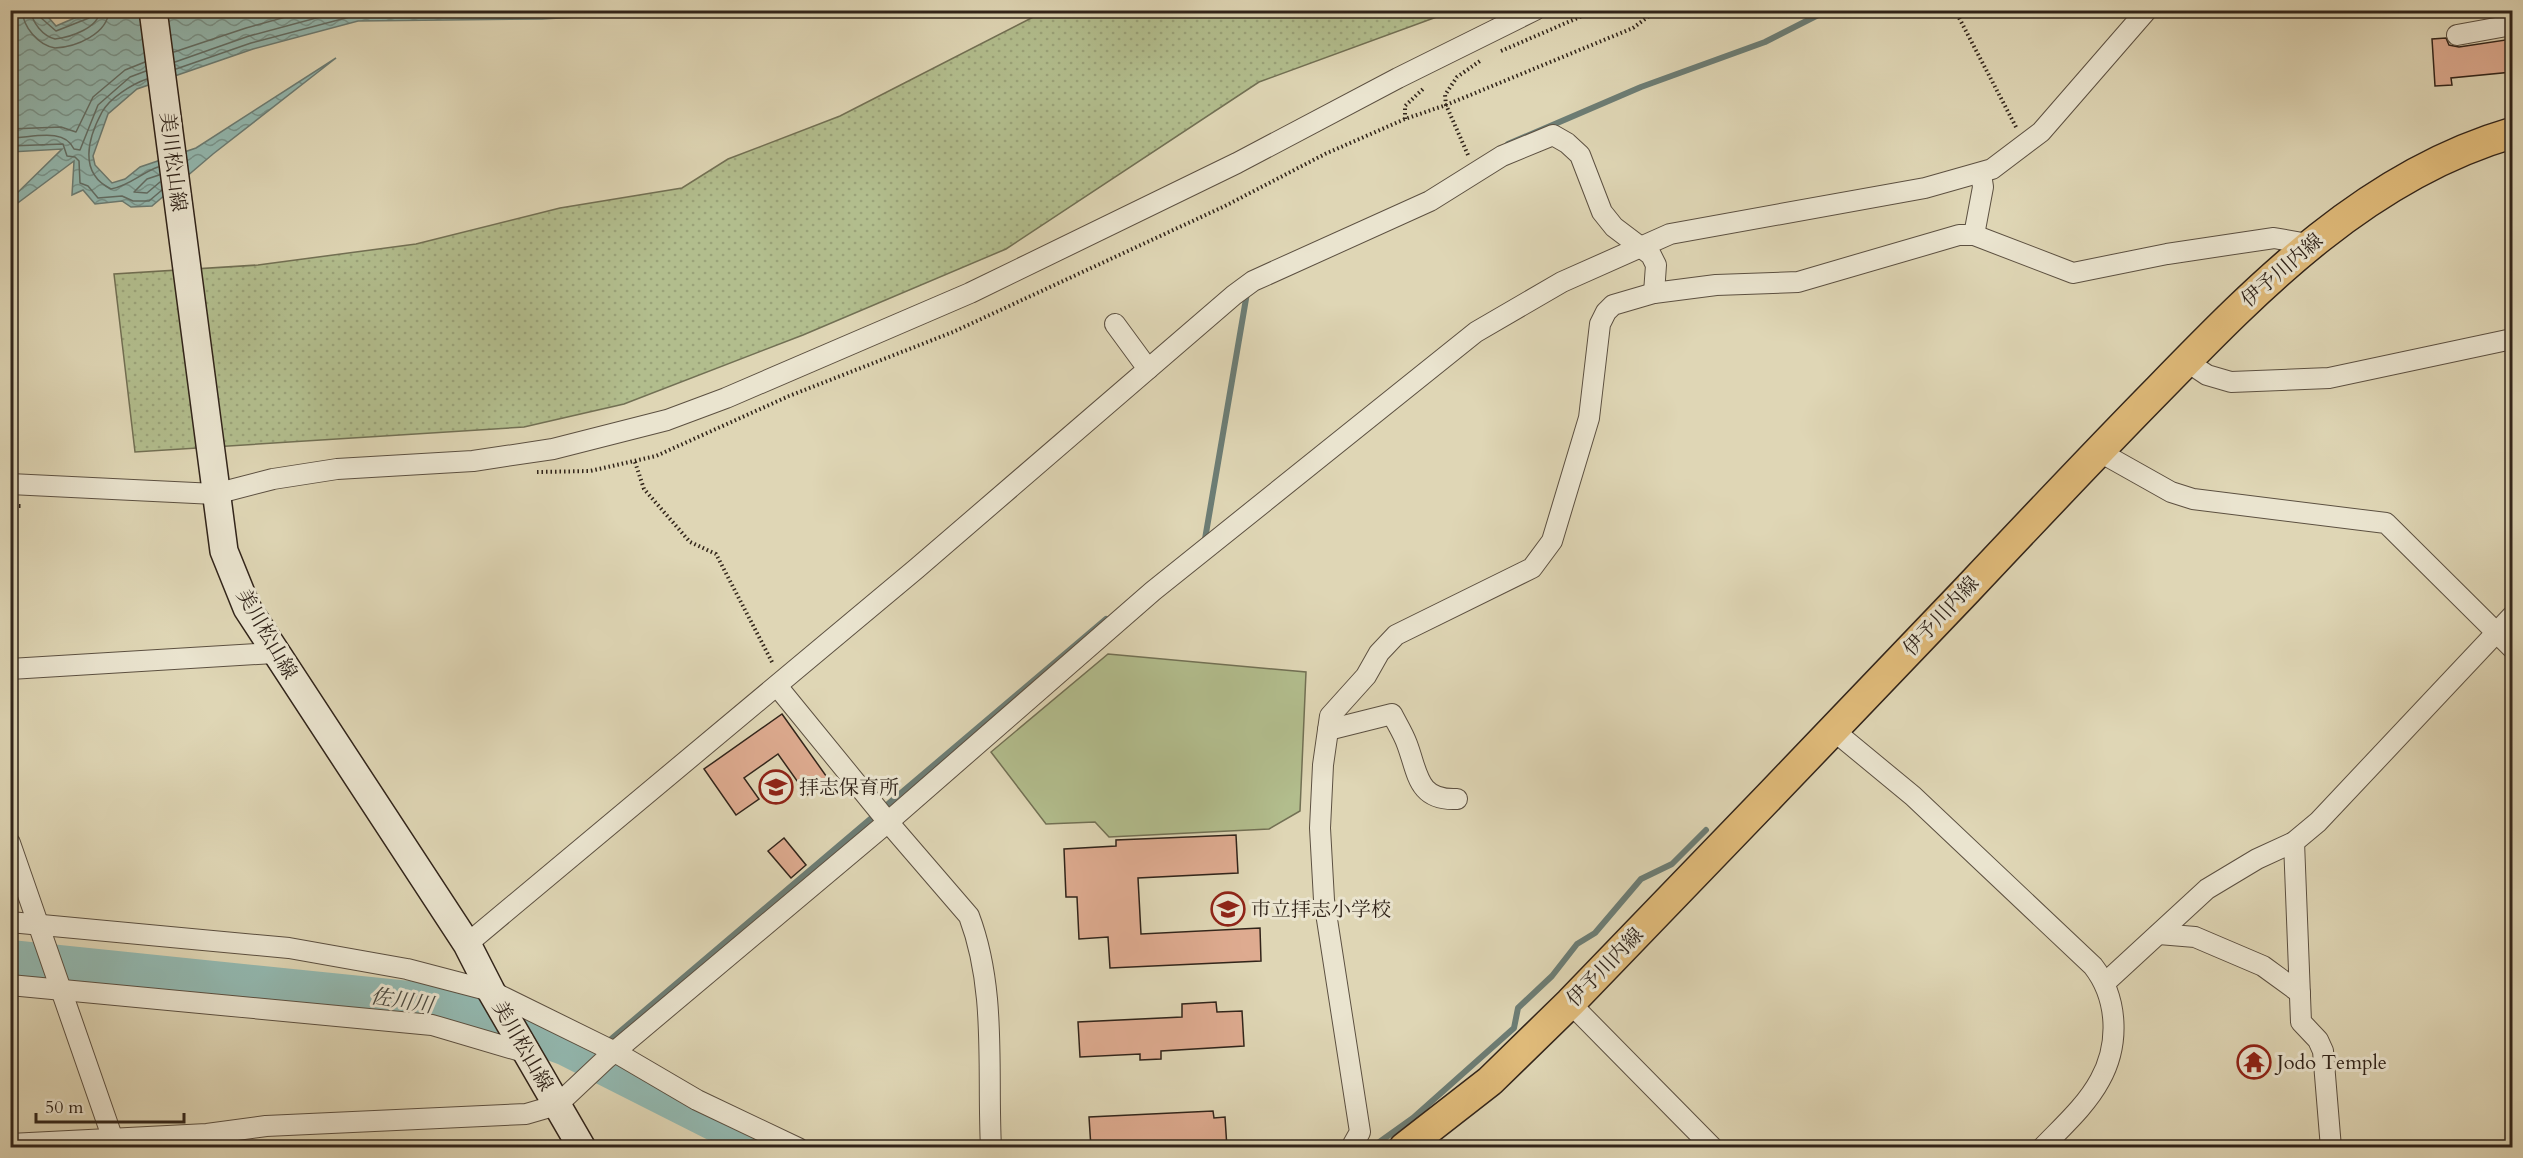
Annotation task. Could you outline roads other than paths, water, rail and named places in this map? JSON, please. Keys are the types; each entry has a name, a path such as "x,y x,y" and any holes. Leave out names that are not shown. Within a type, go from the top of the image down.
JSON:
{"main road":[{"name":"美川松山線","path":"153,10 224,551 247,608 467,944 494,997 582,1148"},
{"name":"伊予川内線","path":"1404,1148 1490,1081 1570,1003 2098,451 2262,285 2308,244 2369,201 2434,164 2512,133"}],"street":[{"path":"10,484 214,483 273,479 337,469 473,461 554,449 630,431 726,398 970,293 1246,158 1398,78 1535,10"},
{"path":"10,1144 114,1144 266,1126 526,1114 557,1105 611,1055 888,822 1153,591 1476,332 1552,288 1670,234 1925,188 1981,174 2004,162 2041,132 2147,10"},
{"path":"2457,35 2512,25"},
{"path":"467,944 780,683 1253,281 1430,201 1502,156 1553,135 1567,143 1580,155 1602,212 1625,237 1651,255 1656,265 1654,293"},
{"path":"1974,235 1983,187 1981,174"},
{"path":"1352,1148 1360,1132 1328,930 1320,828 1323,765 1330,716 1366,676 1375,659 1396,635 1452,606 1515,578 1533,568 1543,556 1552,541 1589,418 1600,324 1606,312 1613,305 1654,293 1716,285 1798,282 1949,237 1974,235 2073,273 2167,254 2274,238 2308,244"},
{"path":"1115,324 1148,369"},
{"path":"2186,361 2207,375 2231,382 2329,378 2512,339"},
{"path":"2098,451 2171,492 2193,499 2386,523 2401,535 2512,648"},
{"path":"2106,982 2207,890 2257,859 2294,842 2318,822 2512,616"},
{"path":"10,669 274,652"},
{"path":"780,683 888,822 969,916 974,930 990,1012 991,1148"},
{"path":"1328,730 1392,714 1407,744 1420,785 1435,796 1457,799"},
{"path":"1833,730 1913,796 2071,945 2106,982 2113,1004 2114,1030 2100,1080 2083,1104 2042,1148"},
{"path":"2294,842 2301,1022 2318,1040 2322,1051 2331,1148"},
{"path":"10,843 114,1144"},
{"path":"10,922 41,930 289,948 407,969 494,997 798,1148"},
{"path":"2159,934 2195,937 2263,966 2300,993"},
{"path":"10,985 60,987 432,1025 525,1050"},
{"path":"1570,1003 1713,1148"}],"water":[{"path":"93,10 687,11 542,19 358,21 253,49 137,89 108,114 93,156 95,165 112,183 125,179 140,167 196,148 336,58 213,154 152,206 131,207 122,201 95,204 83,190 72,195 74,161 11,208 11,199 62,149 11,152 11,11 43,11 56,26"}],"waterway":[{"path":"1508,144 1641,87 1765,42 1828,10"},
{"path":"1205,539 1247,293"},
{"path":"610,1040 1106,619"},
{"path":"1371,1148 1413,1118 1514,1028 1518,1008 1552,976 1577,944 1595,933 1641,879 1672,864 1706,830"},
{"name":"佐川川","path":"10,958 409,999 479,1016 564,1047 764,1148"},
{"name":"佐川川","path":"586,1059 593,1053"},
{"path":"649,1091 656,1082"}],"place":[{"name":"拝志保育所","path":"776,787"},
{"name":"市立拝志小学校","path":"1228,909"},
{"name":"Jodo Temple","path":"2254,1062"}]}
